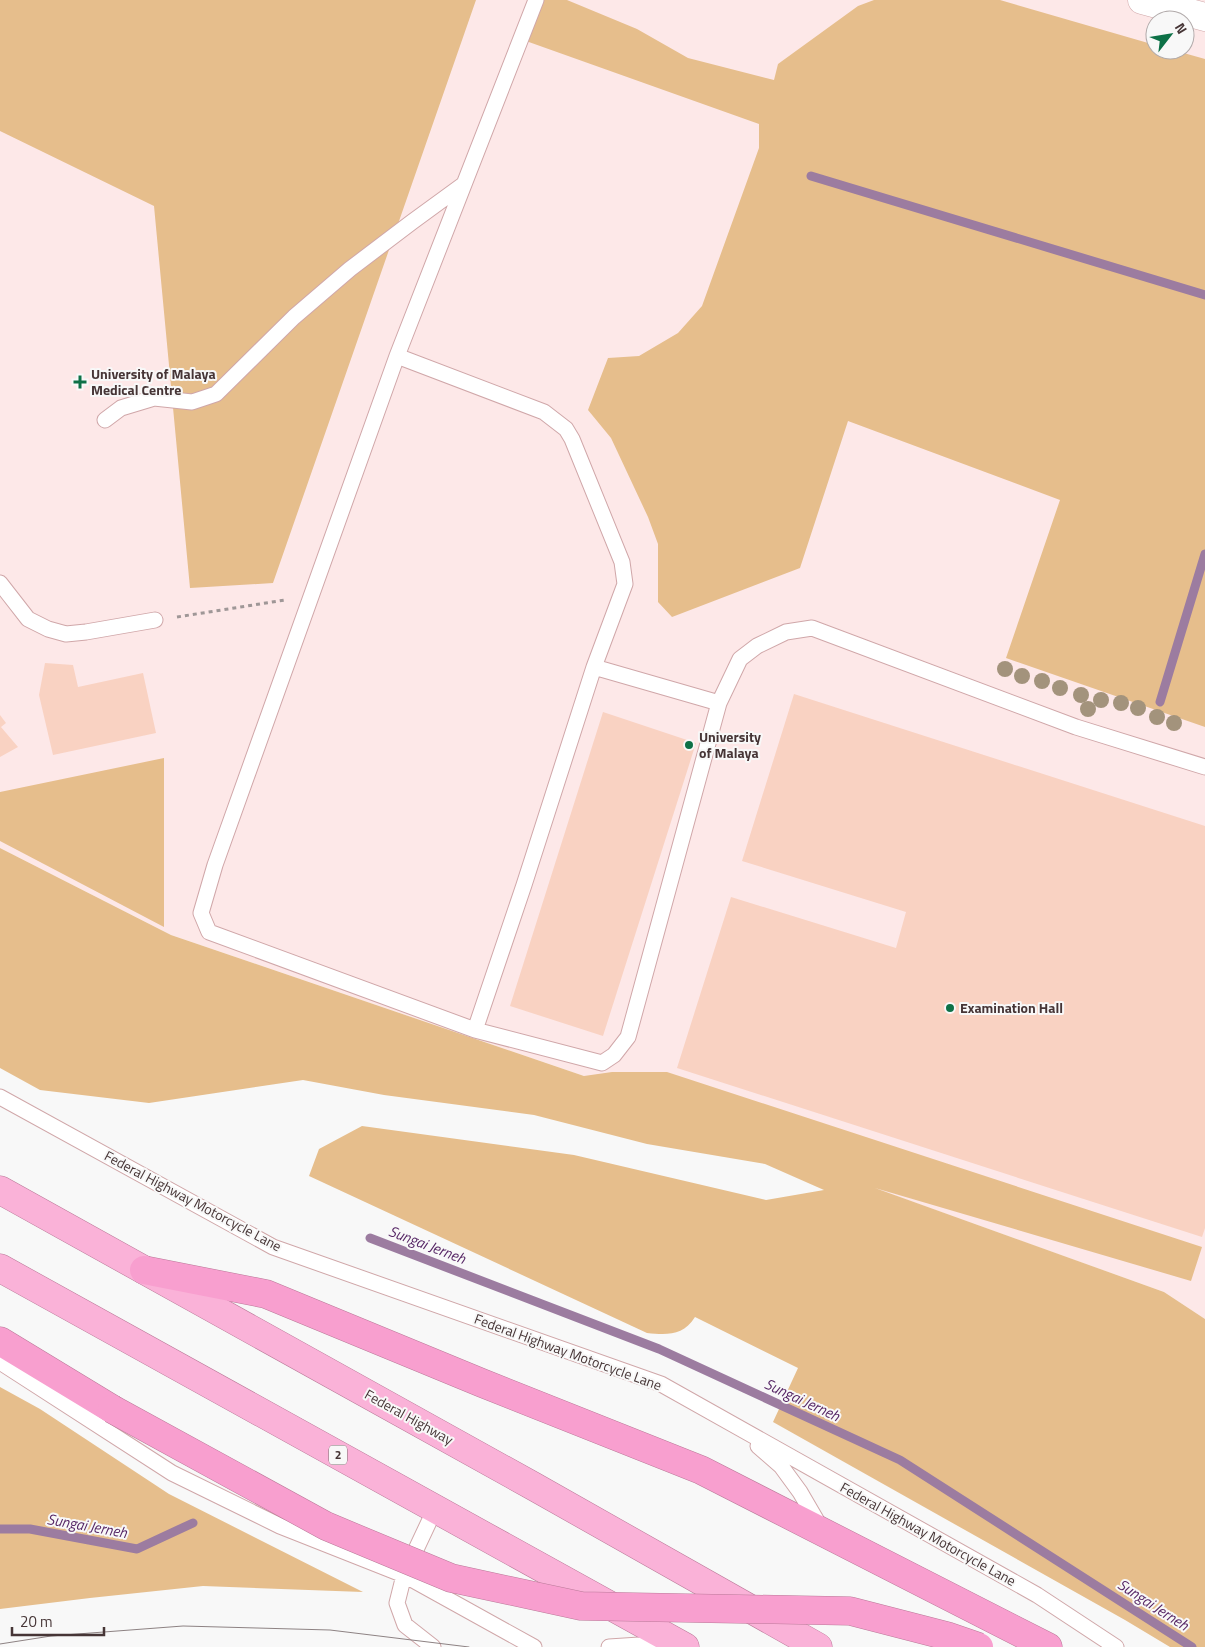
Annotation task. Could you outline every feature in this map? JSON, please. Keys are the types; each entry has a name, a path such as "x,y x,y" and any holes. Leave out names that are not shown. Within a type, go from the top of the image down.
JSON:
{"highway":[{"name":"Federal Highway","path":"0,1190 818,1647"},
{"name":"2","path":"0,1268 681,1645"},
{"path":"144,1270 266,1294 472,1380 700,1470 1048,1647"},
{"path":"0,1341 112,1409 326,1526 451,1578 581,1606 850,1611 947,1636 979,1647"}],"street":[{"path":"1142,0 1205,18"}],"lane":[{"path":"536,0 397,356 313,596 215,865 201,913 210,932 475,1030 602,1063 614,1055 628,1037 719,702 740,659 756,646 786,632 812,628 1076,727 1205,767"},
{"path":"105,420 122,408 154,398 192,402 216,394 294,317 350,269 464,184"},
{"path":"397,356 544,412 566,428 570,433 622,562 625,584 594,668 475,1030"},
{"path":"0,583 28,619 48,629 66,634 155,620"},
{"path":"594,668 719,702"},
{"name":"Federal Highway Motorcycle Lane","path":"0,1097 273,1247 662,1384 1037,1595 1116,1647"},
{"path":"0,1362 172,1473 280,1526 404,1575 534,1647"},
{"path":"725,1420 781,1466 800,1492 825,1533"},
{"path":"433,1647 405,1625 397,1603 404,1575 435,1509"},
{"path":"609,1647 681,1645"}],"path":[{"path":"155,620 313,596"}],"shaded area":[{"name":"University of Malaya","path":"0,0 1205,0 1205,1319 1164,1292 863,1184 584,1076 171,935 0,848"},
{"path":"0,0 476,0 273,583 190,588 154,206 0,131"},
{"path":"541,0 567,0 637,29 688,58 774,80 778,64 858,6 874,0 1000,0 1145,42 1145,60 1195,60 1195,56 1205,59 1205,727 1006,658 1060,500 848,421 800,568 672,617 658,602 658,544 648,517 611,438 588,410 608,358 639,356 678,333 702,306 759,148 759,124 526,41"},
{"path":"164,758 164,927 0,841 0,792"},
{"path":"0,848 171,935 584,1076 612,1072 667,1072 1202,1247 1191,1281 875,1188 1164,1292 1205,1319 1205,1647 1170,1647 773,1422 798,1368 695,1317 685,1328 674,1333 647,1333 309,1176 319,1149 362,1126 574,1155 766,1200 824,1190 765,1164 647,1144 534,1115 384,1095 303,1080 149,1103 40,1090 0,1068"},
{"path":"0,1387 40,1409 169,1494 363,1592 203,1586 0,1609"}],"building":[{"path":"45,663 73,665 78,687 143,673 156,733 53,755 39,695"},
{"name":"Examination Hall","path":"794,694 1205,826 1205,1228 1202,1237 677,1068 731,897 896,948 906,912 742,861"},
{"path":"603,712 696,743 603,1036 510,1006"},
{"path":"0,715 6,723 1,727 18,747 0,757"}],"waterway":[{"path":"811,176 1205,295"},
{"path":"1160,702 1205,554"},
{"name":"Sungai Jerneh","path":"370,1238 659,1349 900,1460 1192,1647"},
{"name":"Sungai Jerneh","path":"0,1529 30,1529 137,1549 193,1523"}],"tram line":[{"path":"0,1644 51,1636 183,1626 330,1630 469,1647"}],"place":[{"name":"University of Malaya Medical Centre","path":"80,382"},
{"name":"University of Malaya","path":"689,745"},
{"name":"Examination Hall","path":"950,1008"}]}
